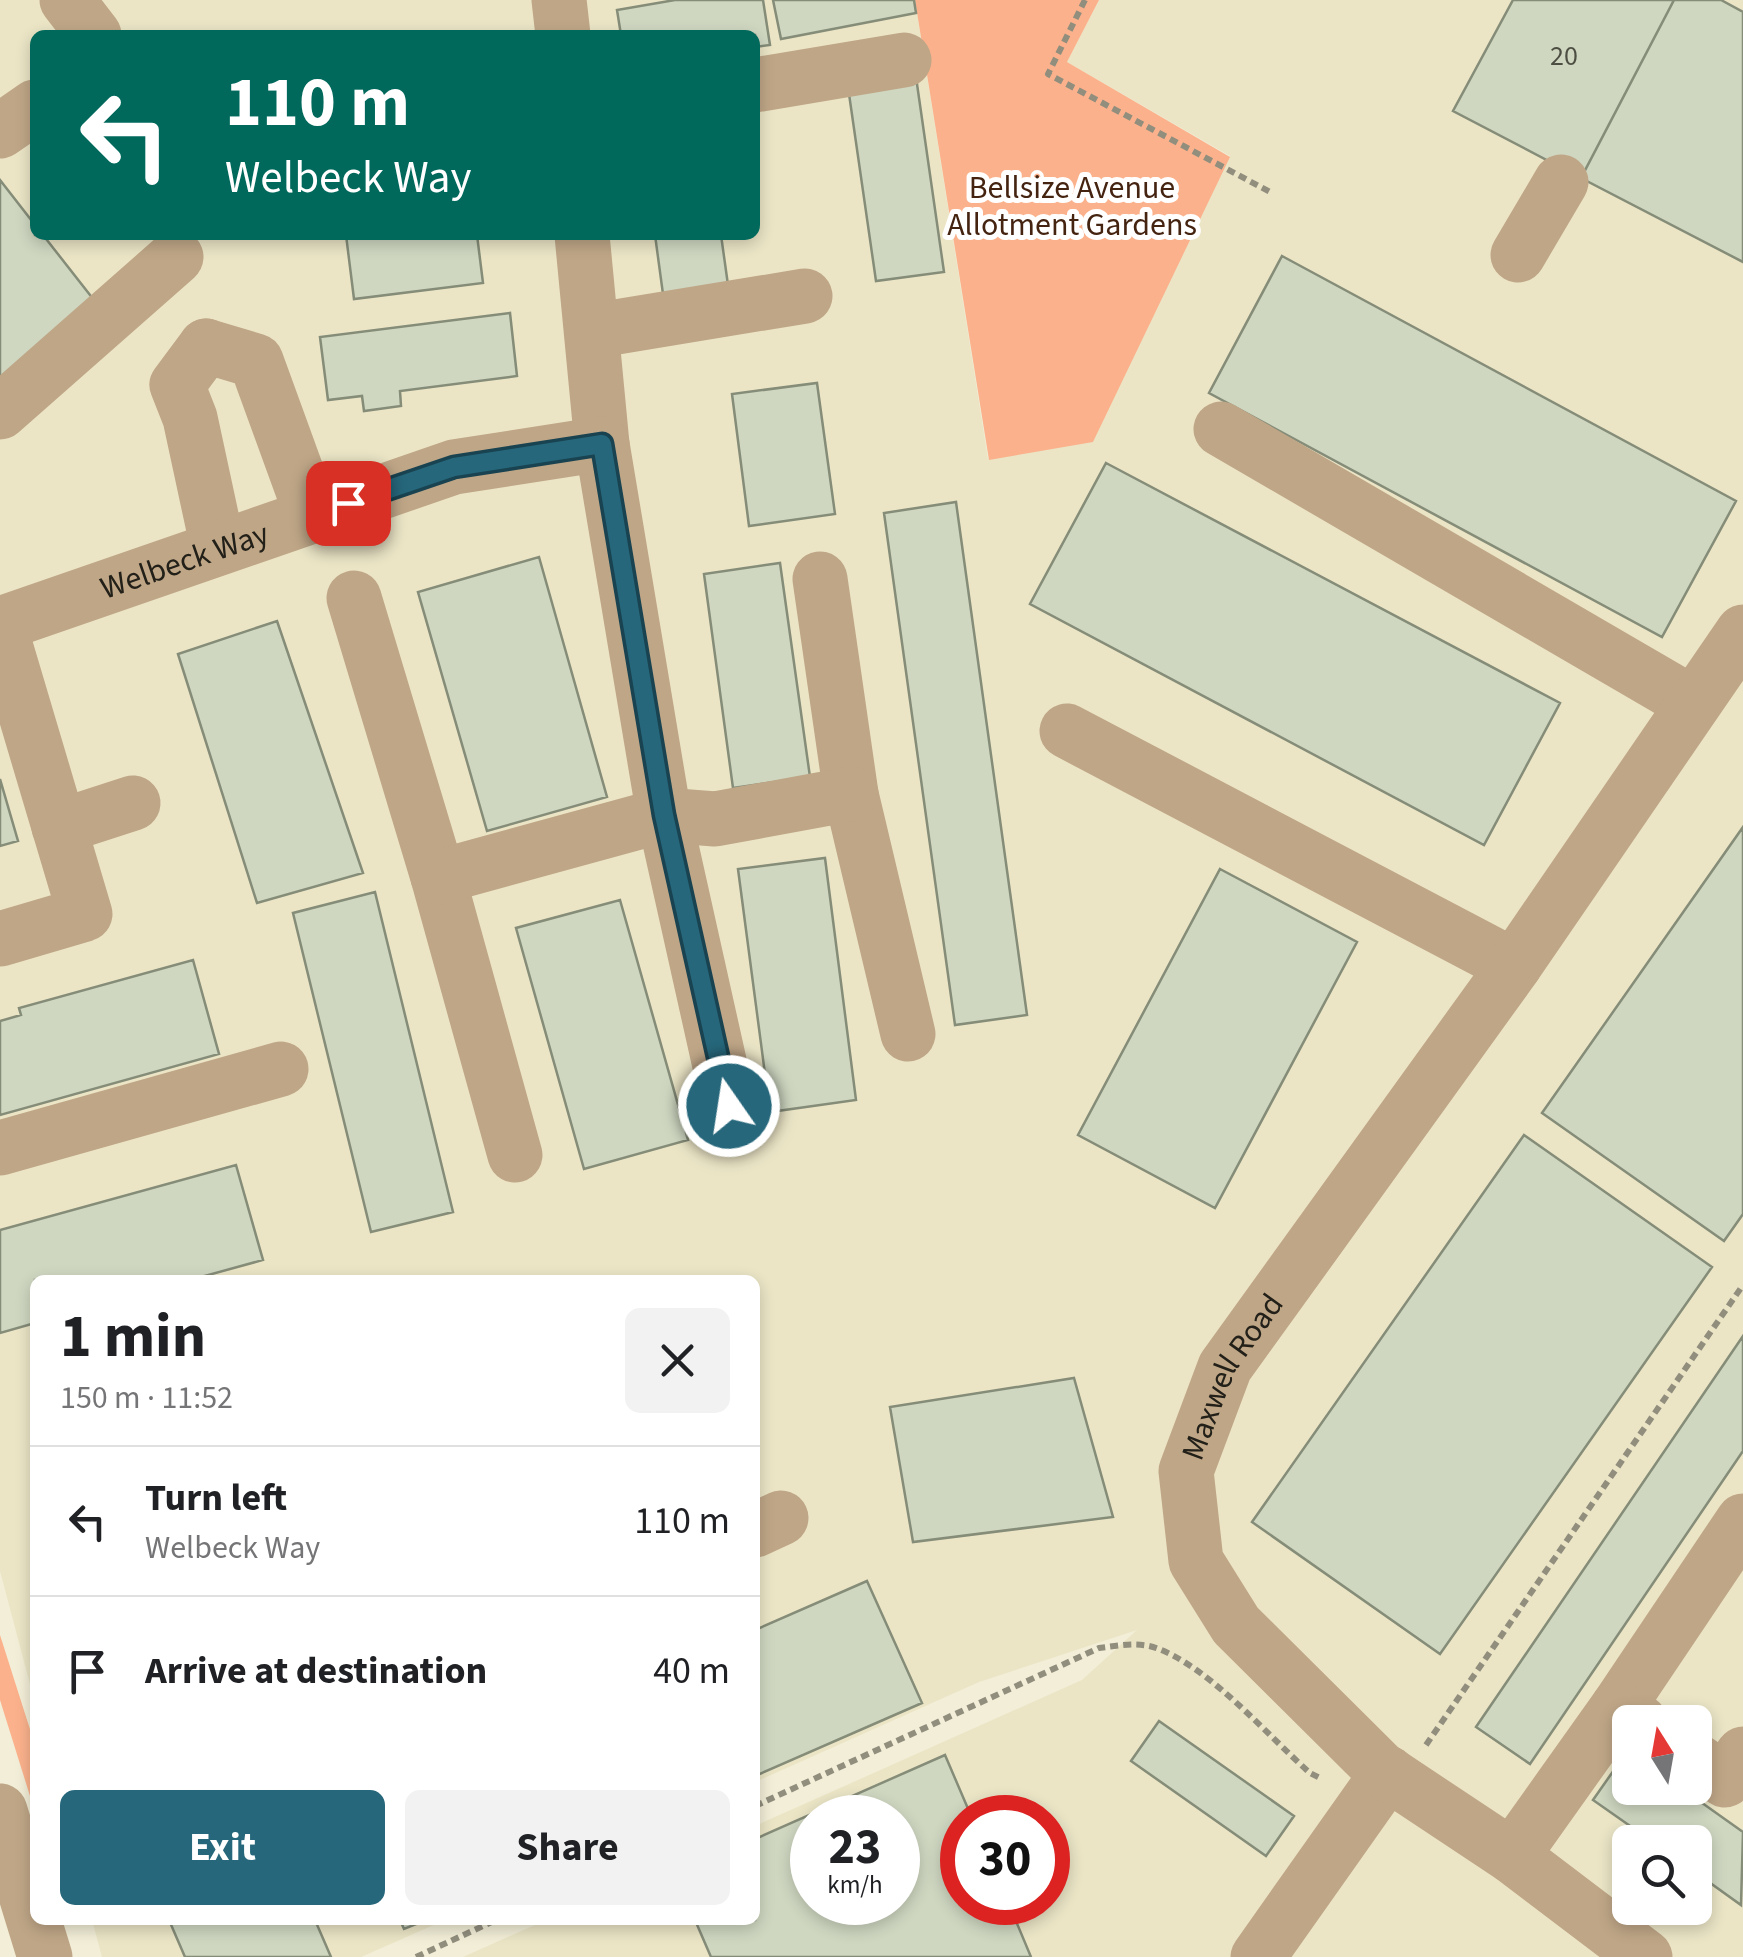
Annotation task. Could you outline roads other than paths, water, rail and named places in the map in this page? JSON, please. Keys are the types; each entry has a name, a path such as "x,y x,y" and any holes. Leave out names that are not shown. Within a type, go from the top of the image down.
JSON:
{"street":[{"path":"67,0 90,30"},
{"path":"560,0 563,30"},
{"path":"760,84 904,60"},
{"path":"0,131 30,110"},
{"path":"1518,256 1560,182"},
{"path":"583,240 602,444 664,815 729,1106"},
{"path":"0,412 172,246 206,346"},
{"path":"592,330 805,296"},
{"path":"206,346 256,361 312,514"},
{"path":"206,346 176,385 190,418 218,548"},
{"path":"1221,429 1692,703"},
{"name":"Welbeck Way","path":"0,626 454,467 602,444"},
{"path":"820,579 851,794 908,1034"},
{"path":"354,598 438,876 515,1155"},
{"path":"0,626 84,914 0,939"},
{"name":"Maxwell Road","path":"1624,1951 1406,1760 1236,1625 1196,1561 1186,1471 1225,1367 1514,966 1743,632"},
{"path":"1067,731 1514,966"},
{"path":"438,876 664,815 715,819 851,794"},
{"path":"59,827 132,804"},
{"path":"0,1148 281,1068"},
{"path":"1635,1705 1743,1521"},
{"path":"1512,1856 1612,1735"},
{"path":"1712,1771 1725,1780 1743,1754"},
{"path":"1258,1957 1406,1760"},
{"path":"0,1810 30,1895"},
{"path":"38,1925 45,1957"}],"park label":[{"name":"Bellsize Avenue Allotment Gardens","path":"1072,206"}]}
